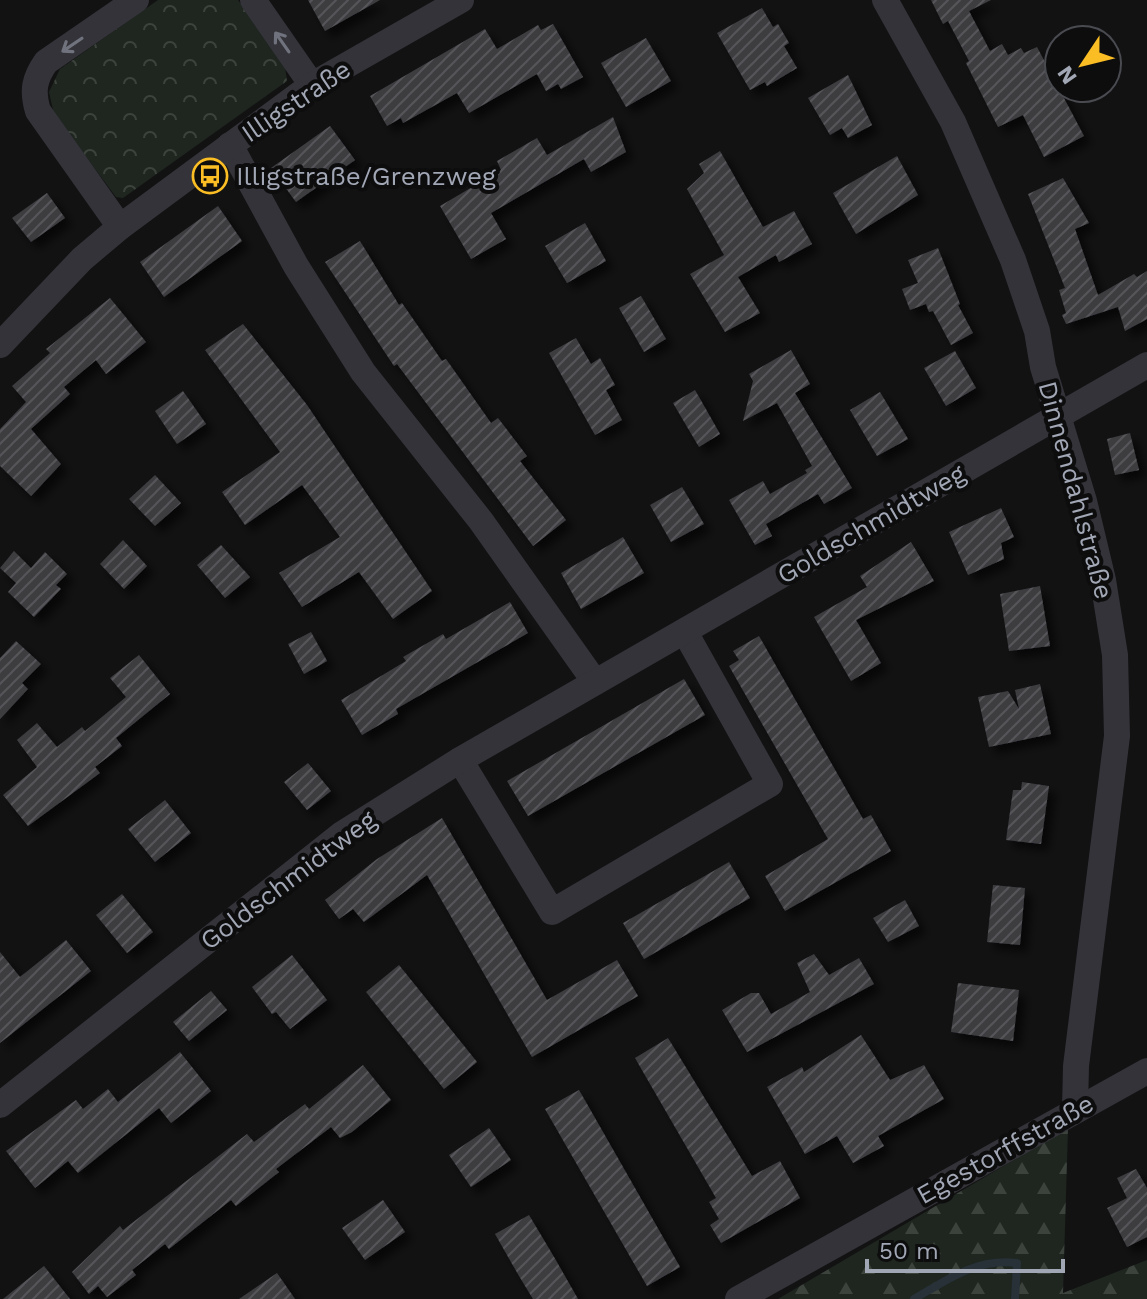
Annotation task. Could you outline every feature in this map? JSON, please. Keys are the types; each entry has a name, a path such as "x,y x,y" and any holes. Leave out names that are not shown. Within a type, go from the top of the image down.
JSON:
{"street":[{"path":"253,0 312,85"},
{"name":"Illigstraße","path":"0,345 82,259 120,227 312,85 461,0"},
{"name":"Dinnendahlstraße","path":"885,0 953,122 988,195 1037,331 1103,580 1118,705 1106,837 1076,1066 1075,1108"},
{"path":"119,5 46,62 36,77 33,94 38,111 120,227"},
{"path":"230,145 296,266 363,372 481,521 595,682"},
{"name":"Goldschmidtweg","path":"0,1105 342,834 460,760 1058,419 1147,365"},
{"path":"460,760 552,912 770,784 685,632"},
{"name":"Egestorffstraße","path":"738,1299 1075,1108 1147,1071"}],"green space":[{"path":"158,0 238,0 285,67 287,81 123,198 116,197 54,114 49,92 60,69"},
{"path":"1068,1128 1063,1293 1147,1260 1147,1299 778,1299"}],"building":[{"path":"308,0 380,0 325,31"},
{"path":"931,0 991,0 969,11 990,51 1002,44 1008,55 1021,48 1024,53 1037,47 1043,58 1043,104 1067,104 1084,136 1044,157 1023,115 998,127 948,21 943,24"},
{"path":"762,8 773,27 778,24 789,43 784,46 797,68 767,86 765,82 750,90 717,33"},
{"path":"553,24 583,77 561,89 558,84 546,91 537,74 469,113 457,93 403,123 401,118 387,126 370,96 485,29 497,49 538,25 541,30"},
{"path":"646,38 671,81 626,107 601,63"},
{"path":"848,75 872,125 848,138 842,128 830,135 808,98"},
{"path":"613,117 626,152 591,172 584,159 491,213 506,239 471,259 440,206 501,170 497,161 537,138 547,155"},
{"path":"330,126 355,160 296,202 271,168"},
{"path":"720,151 763,227 794,211 812,244 779,262 776,255 738,277 760,313 725,332 690,274 724,255 687,189 704,173 699,164"},
{"path":"897,156 918,195 856,234 833,193"},
{"path":"1063,178 1089,223 1075,229 1098,295 1134,274 1137,277 1147,271 1147,319 1125,331 1118,307 1066,324 1062,315 1066,313 1059,290 1065,288 1028,194"},
{"path":"47,193 65,218 31,242 12,218"},
{"path":"218,206 242,241 164,297 140,262"},
{"path":"585,223 606,261 567,283 545,246"},
{"path":"360,241 399,305 402,303 442,361 446,359 491,423 498,418 527,456 520,461 566,520 533,546 397,364 394,366 325,262"},
{"path":"938,248 958,305 973,333 951,345 933,311 929,312 926,304 910,310 902,289 918,283 908,260"},
{"path":"641,296 666,339 644,352 619,308"},
{"path":"110,298 146,342 106,374 96,360 64,387 70,394 31,429 61,464 31,496 0,466 0,429 26,402 12,386 50,353 46,349"},
{"path":"243,324 307,405 432,591 393,619 359,572 302,607 279,573 340,537 302,485 245,525 222,492 280,452 205,350"},
{"path":"576,338 591,364 600,358 615,385 606,390 622,420 595,435 549,353"},
{"path":"791,350 810,384 795,393 852,488 824,504 818,494 766,524 772,536 755,545 729,500 763,481 770,494 807,473 805,470 812,466 777,403 743,421 753,381 749,374"},
{"path":"955,351 976,388 946,406 924,368"},
{"path":"695,390 720,434 699,447 673,403"},
{"path":"183,391 206,424 177,444 155,411"},
{"path":"880,392 908,439 877,456 850,410"},
{"path":"1130,433 1139,470 1115,475 1107,439"},
{"path":"155,475 181,503 155,526 129,499"},
{"path":"682,487 704,524 671,542 650,505"},
{"path":"1001,508 1014,537 1001,543 1004,559 968,575 949,532"},
{"path":"623,537 644,573 581,609 561,573"},
{"path":"123,540 147,566 124,589 100,564"},
{"path":"911,542 934,581 856,620 881,663 851,681 814,617 867,587 860,576"},
{"path":"221,545 250,577 225,598 197,565"},
{"path":"14,551 31,568 45,552 67,574 56,585 61,589 34,617 8,592 16,583 0,568"},
{"path":"1040,586 1050,646 1009,651 1000,594"},
{"path":"510,602 528,633 396,709 398,714 362,735 341,700 406,661 403,657 443,634 446,639"},
{"path":"311,632 327,661 304,674 288,644"},
{"path":"759,636 863,819 871,815 891,851 785,911 765,876 828,839 729,666 739,660 733,651"},
{"path":"16,641 41,664 22,683 28,689 0,719 0,658"},
{"path":"139,655 170,694 116,738 122,746 95,767 100,773 28,826 3,795 37,767 17,740 37,723 57,747 82,727 85,731 126,697 110,678"},
{"path":"684,679 705,715 528,816 507,781"},
{"path":"1040,684 1051,734 989,747 978,697 1008,691 1019,709 1015,690"},
{"path":"308,763 331,791 307,810 284,782"},
{"path":"1022,782 1049,786 1041,844 1006,840 1013,790 1021,790"},
{"path":"165,800 191,833 155,862 128,829"},
{"path":"442,818 547,1000 617,960 638,996 532,1057 427,875 364,922 353,909 339,919 325,900 377,859"},
{"path":"729,862 750,898 644,959 623,923"},
{"path":"993,885 1025,888 1020,945 987,942"},
{"path":"122,894 153,932 127,953 96,915"},
{"path":"905,900 919,926 888,942 873,918"},
{"path":"66,940 91,971 0,1043 0,952 20,977"},
{"path":"814,954 829,975 859,958 874,984 747,1052 722,1010 751,993 759,993 771,1014 810,992 797,963"},
{"path":"292,955 327,1000 290,1029 276,1012 272,1014 252,987"},
{"path":"399,965 477,1062 444,1089 366,992"},
{"path":"958,983 1019,990 1013,1041 951,1032"},
{"path":"211,991 227,1010 189,1041 173,1022"},
{"path":"861,1035 890,1080 924,1065 944,1099 878,1136 884,1146 853,1163 837,1136 805,1154 767,1087 802,1067 804,1072"},
{"path":"668,1038 752,1176 780,1161 800,1198 721,1243 710,1225 719,1219 709,1202 716,1198 635,1058"},
{"path":"180,1052 211,1091 171,1123 159,1108 78,1173 68,1161 35,1188 6,1151 76,1100 83,1109 108,1089 118,1102"},
{"path":"363,1065 391,1100 352,1132 340,1138 331,1127 276,1169 279,1172 236,1206 231,1200 169,1249 165,1244 132,1270 136,1275 107,1297 98,1286 89,1294 72,1272 120,1226 123,1230 247,1134 254,1142 305,1104 309,1109"},
{"path":"579,1090 680,1267 647,1286 545,1109"},
{"path":"489,1128 511,1160 471,1187 449,1155"},
{"path":"1136,1169 1147,1188 1147,1237 1127,1247 1107,1208 1127,1198 1117,1178"},
{"path":"383,1200 405,1232 365,1260 342,1228"},
{"path":"529,1215 578,1299 533,1299 519,1276 495,1234"},
{"path":"44,1266 70,1299 3,1299"},
{"path":"277,1273 295,1299 239,1299"}],"waterway":[{"path":"914,1299 963,1272 1002,1262 1017,1263 1015,1299"}],"place":[{"name":"Illigstraße/Grenzweg","path":"210,176"}]}
